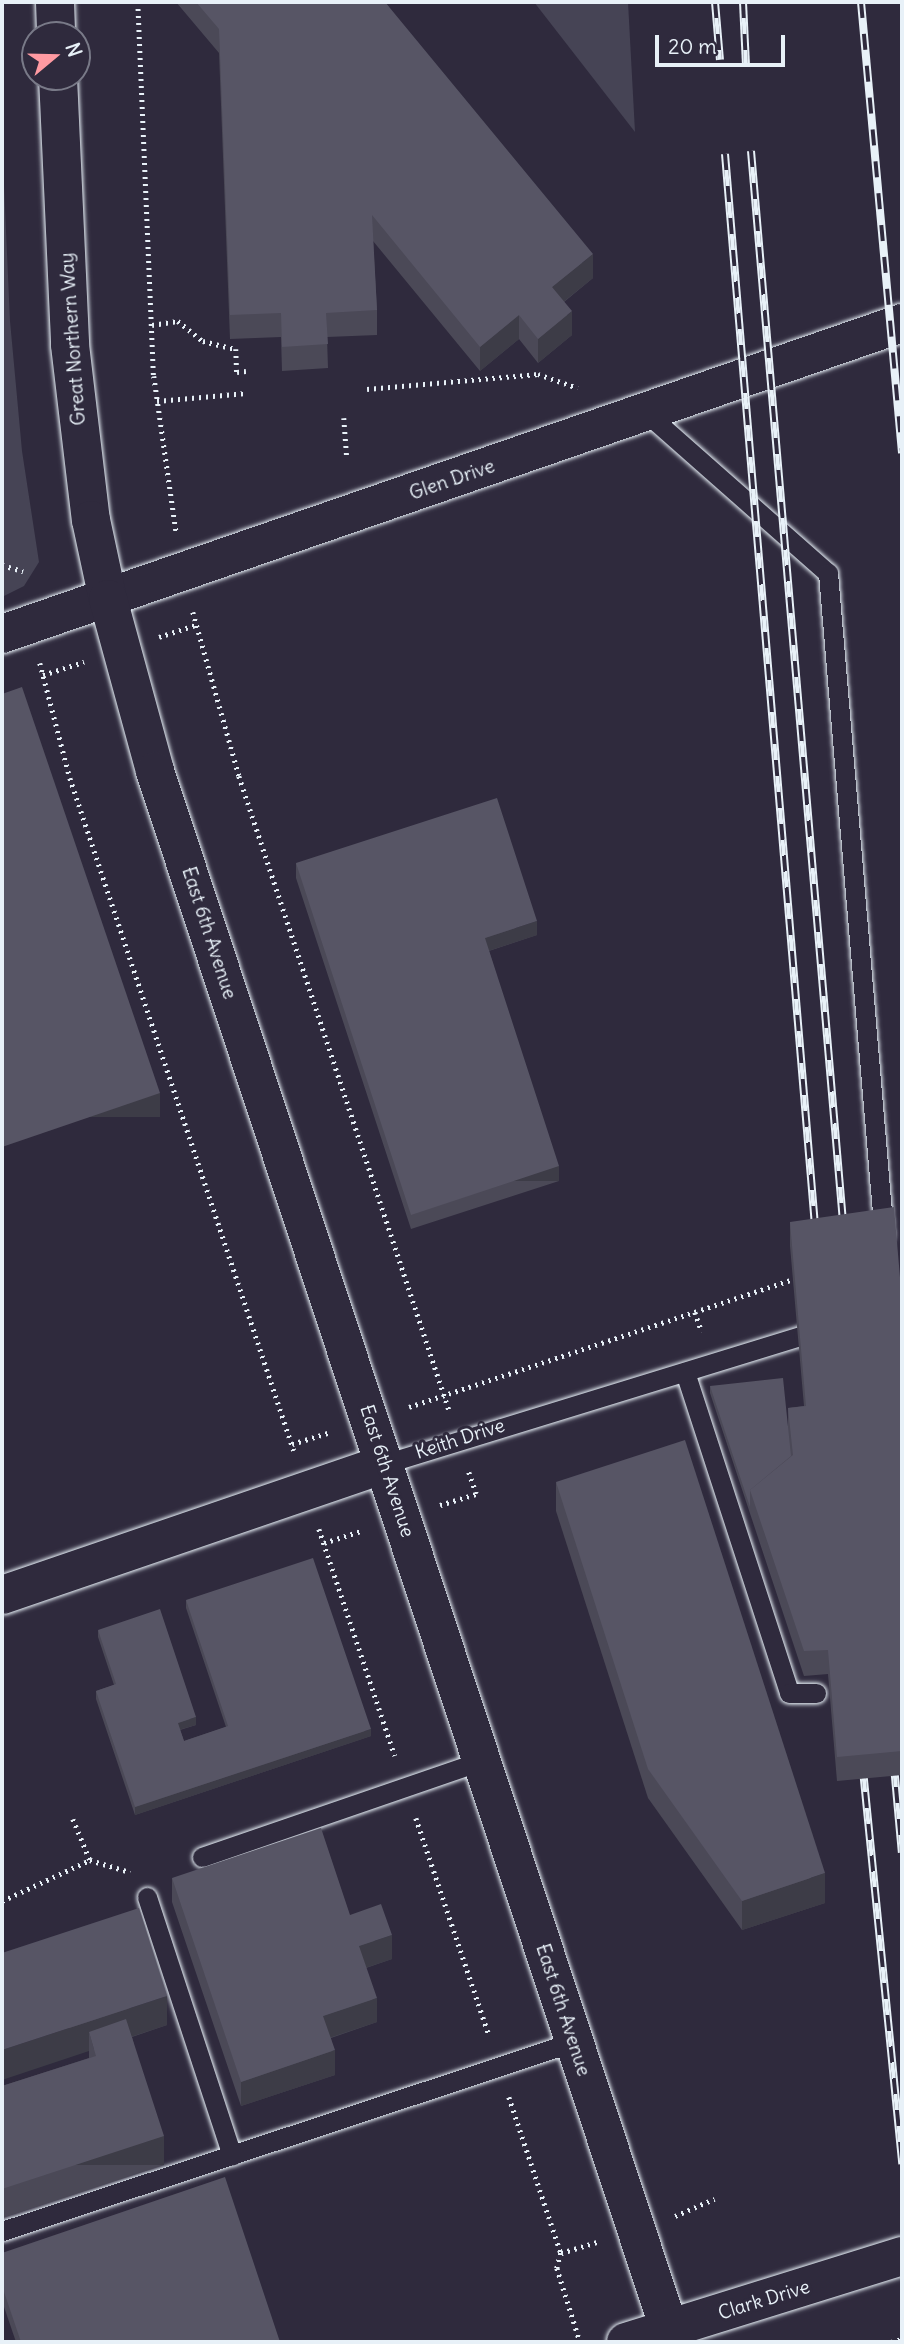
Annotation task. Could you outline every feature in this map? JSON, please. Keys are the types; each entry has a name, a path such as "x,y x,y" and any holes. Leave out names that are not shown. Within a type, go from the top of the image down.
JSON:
{"main road":[{"path":"55,2 56,21"},
{"name":"Great Northern Way","path":"59,91 70,345 90,520 108,599"},
{"name":"Glen Drive","path":"2,634 902,323"},
{"name":"East 6th Avenue","path":"108,599 159,782 668,2336"},
{"name":"Keith Drive","path":"2,1595 384,1464"},
{"name":"Clark Drive","path":"625,2342 668,2336 902,2256"}],"lane":[{"path":"643,411 828,573 886,1255"},
{"name":"Keith Drive","path":"384,1464 803,1335 835,1316"},
{"path":"685,1372 789,1693 816,1693"},
{"path":"202,1857 481,1761"},
{"path":"147,1897 232,2155"},
{"path":"2,2231 573,2042"}],"path":[{"path":"138,2 157,401 174,515"},
{"path":"152,325 178,321 203,341 236,349 237,372 246,371"},
{"path":"368,389 538,374 578,388"},
{"path":"157,401 247,393"},
{"path":"344,418 347,459"},
{"path":"2,565 23,571"},
{"path":"195,625 239,776 444,1395 806,1275"},
{"path":"43,675 70,778 295,1454"},
{"path":"695,1312 713,1364"},
{"path":"318,1526 561,2253 557,2268 580,2342"},
{"path":"2,1900 90,1860 73,1819"},
{"path":"891,2342 902,2339"}],"shaded area":[{"path":"534,2 628,2 635,132"},
{"path":"2,140 10,321 22,451 39,562 24,586 2,597"}],"building":[{"path":"196,2 385,2 593,254 552,287 572,311 538,339 519,315 480,347 372,215 377,310 326,313 328,344 282,347 281,313 230,315 219,29"},
{"path":"22,687 160,1093 2,1147 2,694"},
{"path":"497,798 537,921 485,938 559,1166 411,1215 296,863"},
{"path":"894,1207 902,1301 902,1751 837,1757 828,1650 804,1651 750,1490 793,1455 788,1408 806,1406 790,1222"},
{"path":"783,1378 791,1456 750,1490 750,1507 710,1386"},
{"path":"685,1440 825,1873 742,1901 648,1769 556,1482"},
{"path":"313,1558 371,1729 135,1807 96,1691 116,1684 98,1630 160,1609 196,1717 178,1723 184,1741 228,1726 186,1600"},
{"path":"321,1828 350,1915 381,1904 392,1935 359,1946 377,1998 323,2016 335,2050 241,2082 172,1878"},
{"path":"139,1908 167,1996 2,2050 2,1953"},
{"path":"126,2019 164,2136 2,2189 2,2086 96,2056 89,2032"},
{"path":"225,2177 280,2342 21,2342 2,2286 2,2253"}],"railway":[{"path":"715,2 720,60"},
{"path":"743,2 746,65"},
{"path":"861,2 902,453"},
{"path":"751,151 844,1233"},
{"path":"725,154 816,1237"},
{"path":"893,1755 902,1853"},
{"path":"862,1760 902,2164"}]}
